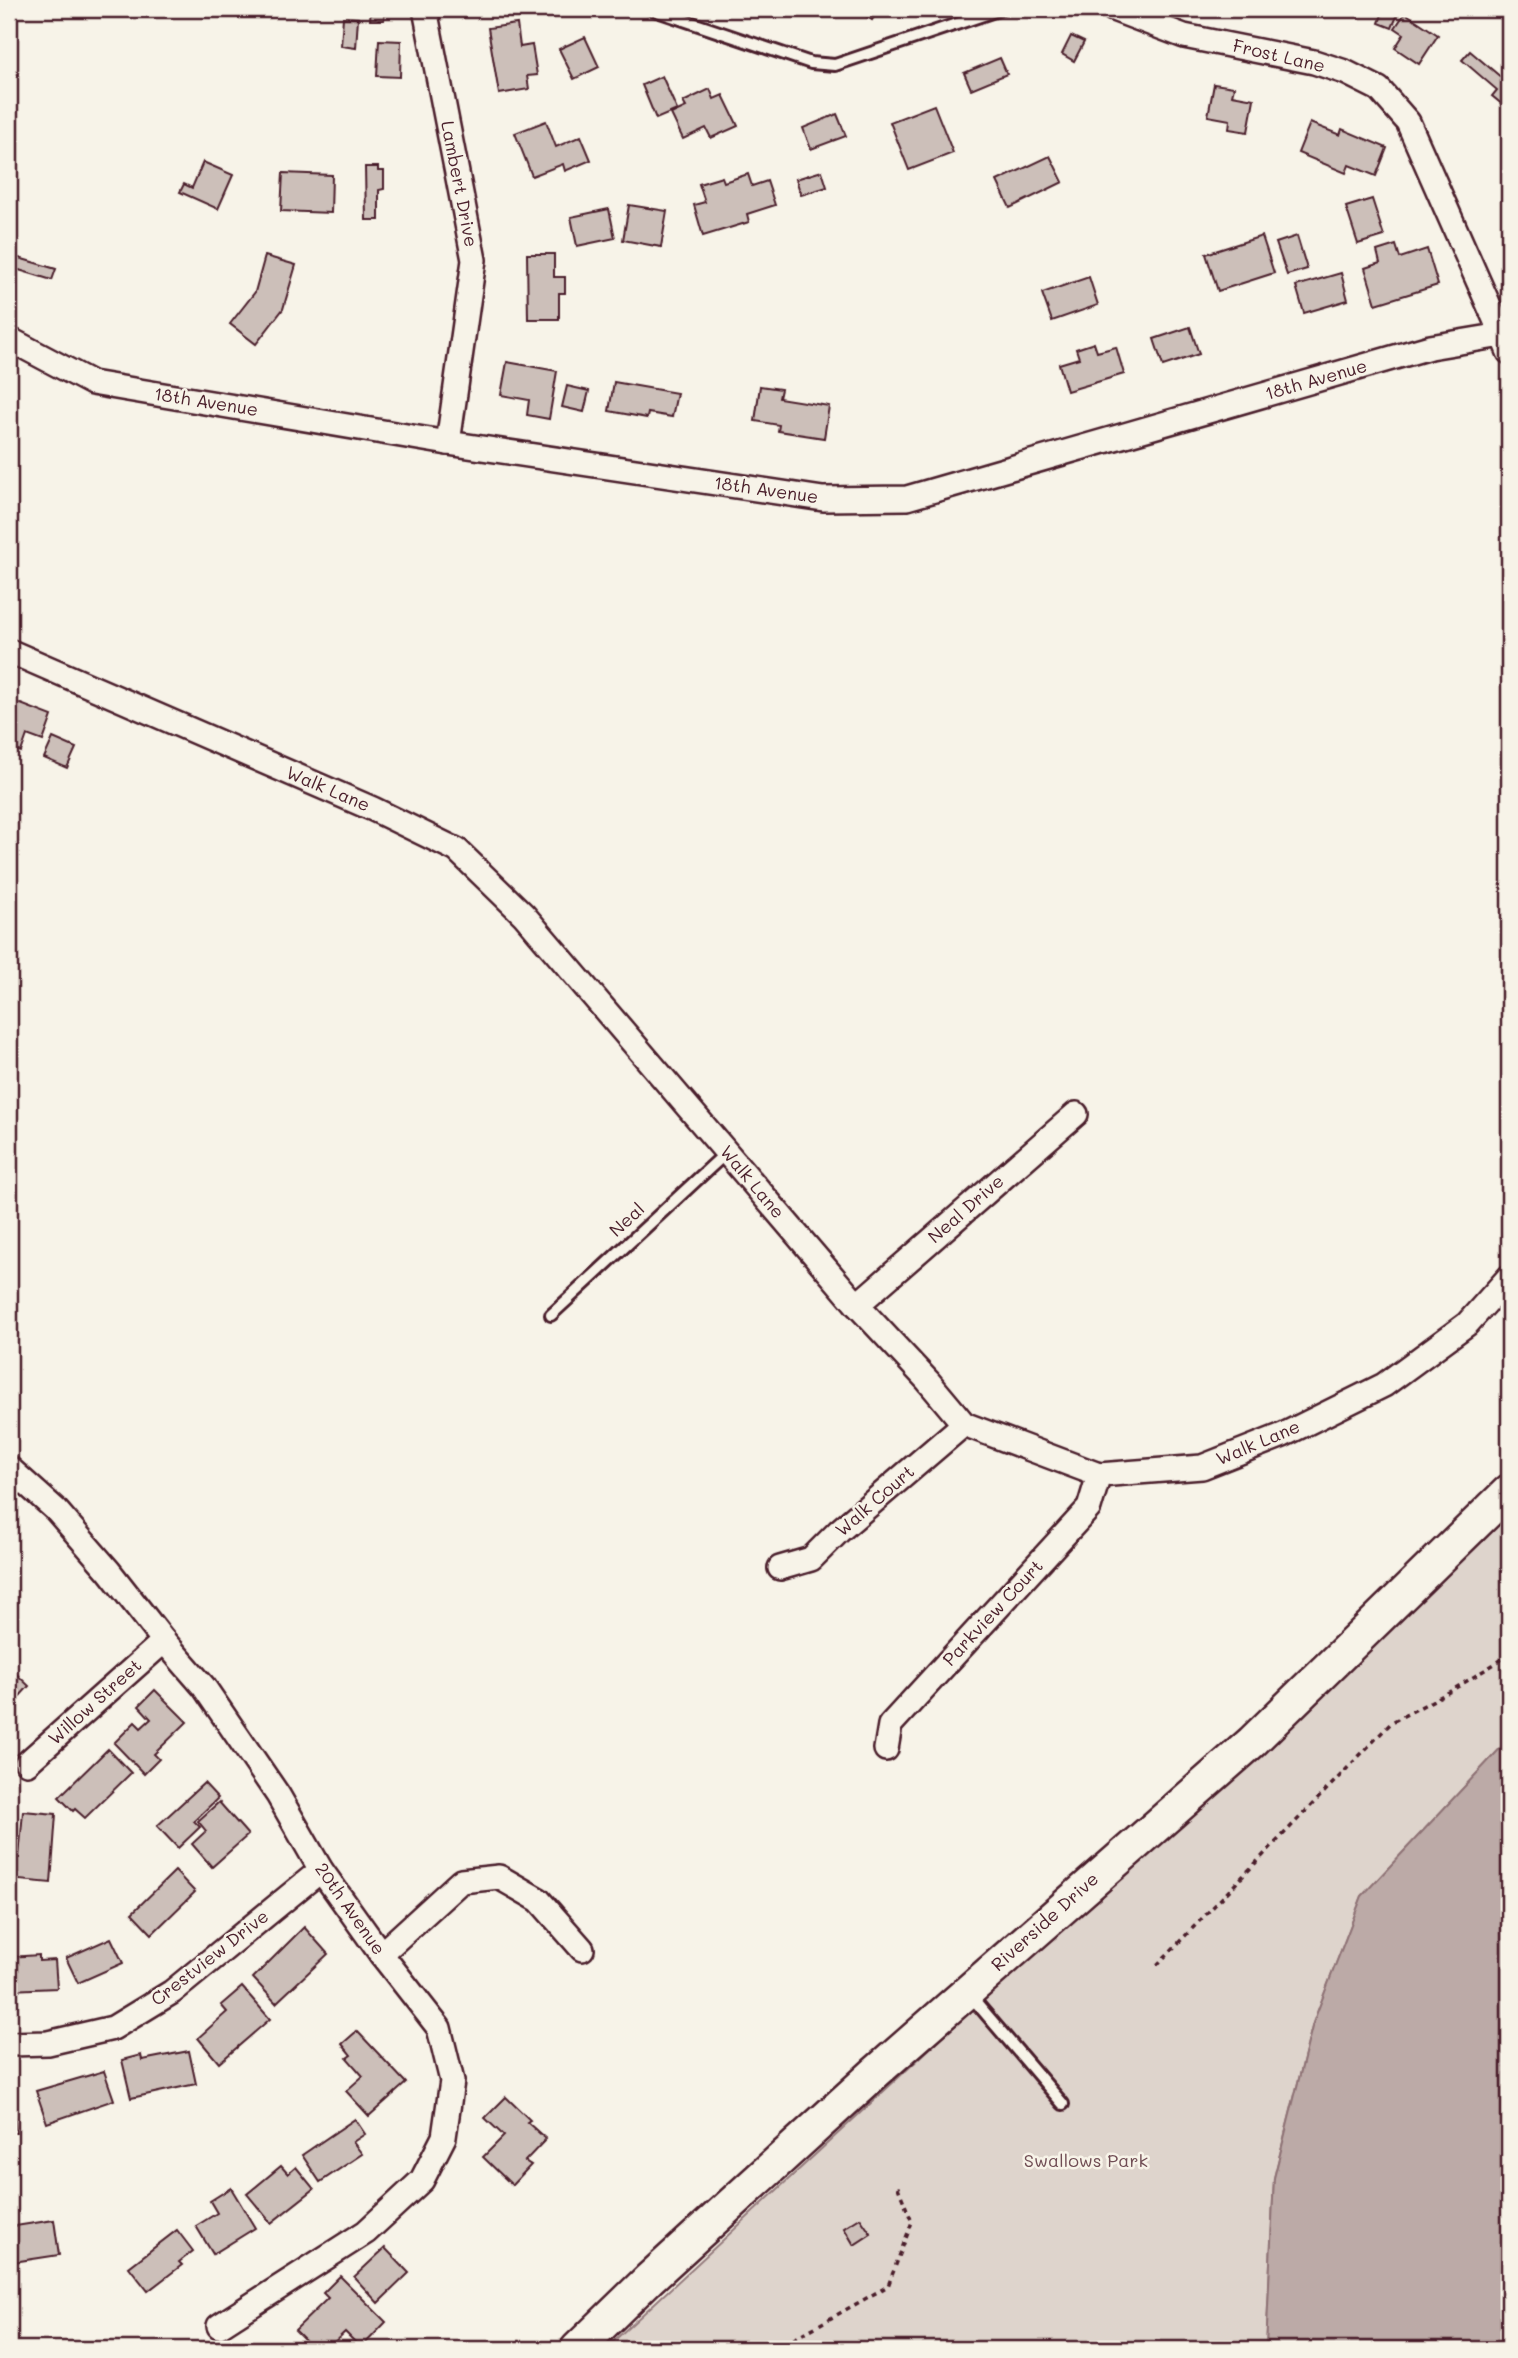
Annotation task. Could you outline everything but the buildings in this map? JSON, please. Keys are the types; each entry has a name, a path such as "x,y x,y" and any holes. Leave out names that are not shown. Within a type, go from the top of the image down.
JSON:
{"main road":[{"name":"Riverside Drive","path":"577,2349 649,2279 967,1992 1252,1742 1509,1491"}],"street":[{"name":"Lambert Drive","path":"425,9 474,260 447,443"},
{"name":"Frost Lane","path":"1113,9 1184,36 1314,62 1345,72 1379,89 1408,122 1505,343"},
{"name":"18th Avenue","path":"9,339 92,383 447,443 822,499 906,498 1430,347 1505,343"},
{"name":"Walk Lane","path":"9,651 373,808 457,850 524,915 857,1304 964,1424 1099,1475 1202,1466 1283,1435 1384,1385 1467,1324 1509,1277"},
{"name":"Neal Drive","path":"857,1304 1076,1114"},
{"name":"Walk Court","path":"780,1568 811,1559 839,1531 964,1424"},
{"name":"20th Avenue","path":"9,1468 56,1510 204,1687 278,1795 321,1870 381,1954 439,2028 452,2081 444,2137 422,2180 366,2232 219,2326"},
{"name":"Parkview Court","path":"886,1749 890,1725 1089,1508 1099,1475"},
{"name":"Willow Street","path":"27,1763 164,1641"},
{"name":"Crestview Drive","path":"9,2044 48,2043 113,2028 172,1992 321,1870"},
{"path":"381,1954 461,1881 499,1877 539,1900 582,1949"}],"lane":[{"path":"651,9 811,63 835,65 1001,9"},
{"name":"Neal","path":"551,1315 727,1152"},
{"path":"967,1992 1063,2104"}],"path":[{"path":"1157,1965 1392,1722 1449,1692 1509,1655"},
{"path":"776,2349 888,2286 912,2222 897,2185"}],"green space":[{"name":"Swallows Park","path":"1509,1513 1509,1739 1362,1896 1313,2023 1274,2178 1266,2349 605,2349"}],"shaded area":[{"path":"1509,1739 1509,2349 1266,2349 1274,2178 1313,2023 1362,1896"}]}
